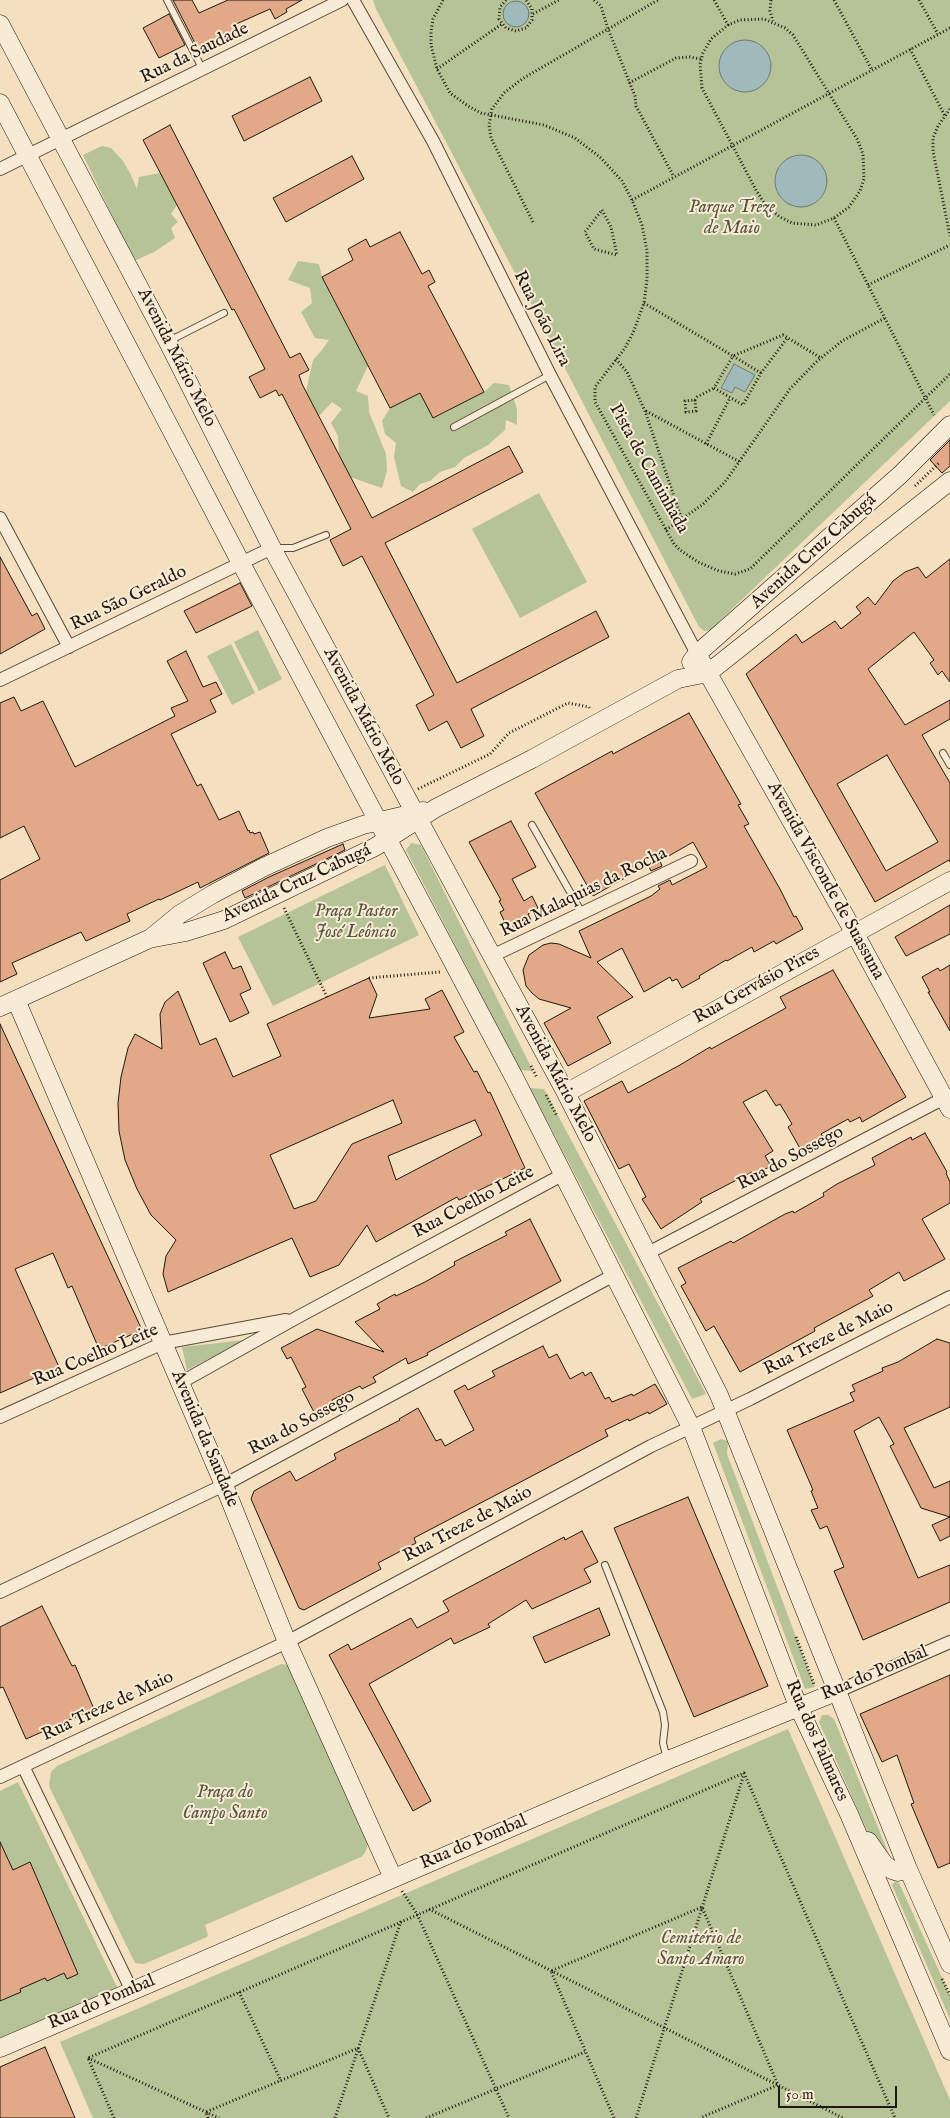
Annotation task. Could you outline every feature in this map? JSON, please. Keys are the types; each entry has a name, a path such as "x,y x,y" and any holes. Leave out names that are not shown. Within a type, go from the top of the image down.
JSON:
{"main road":[{"name":"Avenida Mário Melo","path":"0,24 62,138 168,342 272,548 566,1093 726,1410"},
{"name":"Avenida Mário Melo","path":"0,103 242,565 515,1079 691,1427"},
{"name":"Avenida Cruz Cabugá","path":"678,679 698,654 900,475 950,425"},
{"name":"Avenida Cruz Cabugá","path":"8,1004 149,939 186,932 224,920 388,840 416,817 598,723 678,679 708,673 950,481"},
{"name":"Avenida Visconde de Suassuna","path":"698,654 948,1100"},
{"name":"Avenida Cruz Cabugá","path":"149,939 180,914 204,899 264,867 327,838 378,822 416,817"},
{"name":"Rua Gervásio Pires","path":"566,1093 854,932 950,881"},
{"name":"Avenida da Saudade","path":"8,1004 163,1343 224,1485 287,1642 393,1878"},
{"name":"Rua dos Palmares","path":"726,1410 836,1692 908,1869 950,1964"},
{"name":"Rua dos Palmares","path":"691,1427 798,1706 848,1814 950,2051"},
{"name":"Rua do Pombal","path":"0,2048 668,1760 836,1692"},
{"path":"848,1814 884,1864 898,1872 908,1869"}],"street":[{"name":"Rua da Saudade","path":"0,169 342,0"},
{"name":"Rua João Lira","path":"353,0 433,141 550,375 698,654"},
{"path":"0,518 69,647"},
{"name":"Rua São Geraldo","path":"0,680 242,565 272,548"},
{"name":"Rua Malaquias da Rocha","path":"492,956 690,861"},
{"name":"Rua do Sossego","path":"648,1253 948,1100"},
{"name":"Rua Coelho Leite","path":"180,1383 296,1318 562,1175"},
{"name":"Rua do Sossego","path":"0,1592 224,1485 614,1275"},
{"name":"Rua Treze de Maio","path":"0,1777 287,1642 633,1456 950,1297"},
{"name":"Rua Coelho Leite","path":"0,1417 163,1343 296,1318"},
{"name":"Rua do Pombal","path":"836,1692 950,1642"},
{"path":"23,1766 132,1991"}],"lane":[{"path":"167,0 203,70"},
{"path":"168,342 224,313"},
{"path":"454,427 550,375"},
{"path":"272,548 293,548 326,535"},
{"path":"943,753 950,765"},
{"path":"532,825 582,913"},
{"path":"605,1565 663,1712 664,1750 668,1760"}],"path":[{"name":"Pista de Caminhada","path":"443,0 433,19 430,32 437,69 450,93 468,106 490,115 544,125 575,138 601,158 622,181 632,200 642,224 647,251 647,279 644,303 634,333 596,387 595,402 666,530 680,550 698,562 720,571 735,574 744,572 950,374"},
{"path":"506,0 500,7 499,13 502,24 511,31 521,31 530,24 533,14 530,3 526,0"},
{"path":"533,14 559,0"},
{"path":"594,0 601,6 608,29 635,96 636,106 674,177"},
{"path":"533,222 491,138 490,115 496,104 512,86 658,0"},
{"path":"714,0 728,25"},
{"path":"771,0 770,12 774,22"},
{"path":"834,0 872,70"},
{"path":"919,0 938,34"},
{"path":"754,18 774,22 785,28 800,43 863,154 865,166 864,179 860,191 849,207 834,218 816,225 802,224 780,217 766,206 732,146 702,88 700,79 701,59 711,39 728,25 740,20 754,18"},
{"path":"437,69 502,24"},
{"path":"632,200 950,28"},
{"path":"910,49 945,116"},
{"path":"629,83 676,58 690,57 701,59"},
{"path":"950,109 933,138 933,151 950,236"},
{"path":"602,210 611,227 617,255 594,249 585,232 602,210"},
{"path":"834,218 934,416"},
{"path":"868,285 950,245"},
{"path":"644,303 761,373"},
{"path":"666,530 708,499 725,482 790,389 821,358 842,341 885,318"},
{"path":"695,400 696,411 686,412 685,401 695,400 714,388 733,356 782,334 821,358"},
{"path":"714,388 743,405 761,373 788,337"},
{"path":"616,360 627,372 645,411 682,520"},
{"path":"706,444 730,398"},
{"path":"645,411 740,462"},
{"path":"912,488 940,462"},
{"path":"416,790 490,754 509,733 568,702 589,707 598,723"},
{"path":"278,894 327,997"},
{"path":"369,978 458,970"},
{"path":"636,2118 744,1773"},
{"path":"88,2058 744,1773"},
{"path":"744,1773 895,2118"},
{"path":"393,1878 417,1914 509,2118"},
{"path":"551,1971 702,1907"},
{"path":"702,1907 778,2085"},
{"path":"429,1909 843,2118"},
{"path":"335,2118 401,1921"},
{"path":"551,1971 614,2118"},
{"path":"239,1992 281,2081"},
{"path":"206,2112 358,2048"},
{"path":"358,2048 389,2118"},
{"path":"426,2118 585,2052"},
{"path":"88,2058 219,2118"},
{"path":"88,2058 114,2118"},
{"path":"700,2118 778,2085"},
{"path":"206,2112 208,2118"}],"green space":[{"name":"Parque Treze de Maio","path":"373,0 950,0 950,401 710,630 704,631 699,627"},
{"path":"102,146 111,148 123,161 137,189 139,177 160,173 177,205 171,214 178,222 171,228 175,238 154,252 134,261 83,155"},
{"path":"298,261 319,264 322,277 368,366 356,391 368,396 369,412 386,454 387,471 382,488 350,477 339,455 338,436 331,423 342,409 332,402 319,416 306,392 313,360 329,340 315,338 301,312 312,303 310,288 288,280"},
{"path":"494,383 509,385 517,409 517,425 506,420 505,430 488,445 464,458 455,467 440,472 430,481 420,484 413,492 401,486 394,457 396,443 385,434 382,421 390,408 422,391 434,418 484,392"},
{"path":"539,493 587,582 520,618 472,529"},
{"path":"258,630 282,679 259,691 234,642"},
{"path":"231,644 255,693 232,705 207,656"},
{"path":"411,843 421,845 533,1071 520,1070 406,850"},
{"name":"Praça Pastor José Leôncio","path":"385,865 419,935 273,1006 238,937"},
{"path":"530,1088 544,1089 706,1394 692,1399"},
{"path":"245,1340 187,1370 182,1347"},
{"path":"721,1439 728,1441 727,1454 815,1687 805,1689 713,1443"},
{"name":"Praça do Campo Santo","path":"281,1664 288,1665 368,1844 365,1853 361,1857 205,1925 207,1937 144,1964 135,1963 49,1786 51,1772 57,1766"},
{"path":"822,1715 828,1715 834,1719 892,1862 882,1865 819,1722"},
{"name":"Cemitério de Santo Amaro","path":"788,1729 950,2100 950,2118 93,2118 60,2042"},
{"path":"18,1782 118,1989 0,2039 0,1791"},
{"path":"895,1881 899,1883 950,1995 950,2019 892,1885"}],"water":[{"path":"516,1 525,5 529,14 525,23 516,27 507,23 503,14 507,5"},
{"path":"740,40 750,40 764,47 771,61 771,71 764,85 750,92 740,92 730,88 723,81 719,71 719,61 723,51 730,44"},
{"path":"796,155 806,155 820,162 827,176 827,186 820,200 806,207 796,207 786,203 779,196 775,186 775,176 779,166 786,159"},
{"path":"734,364 755,375 745,392 735,387 732,393 721,388"}],"building":[{"path":"173,0 192,0 199,13 228,0 302,0 286,9 287,12 275,19 270,9 234,25 239,35 200,53"},
{"path":"169,14 185,45 159,58 143,28"},
{"path":"310,77 322,101 244,141 232,116"},
{"path":"170,125 290,358 300,353 309,370 299,375 302,384 372,518 509,446 523,472 385,543 457,683 596,611 609,637 471,709 484,736 461,748 447,721 429,731 416,705 434,695 362,556 343,566 330,540 351,529 282,394 279,396 276,390 260,398 249,377 265,369 143,140"},
{"path":"352,156 364,179 286,222 273,198"},
{"path":"400,232 422,274 429,270 435,282 428,286 484,392 433,418 420,393 390,408 322,277 353,260 348,249 366,239 370,247"},
{"path":"950,440 950,466 942,473 930,460"},
{"path":"0,557 32,616 37,613 45,629 0,654"},
{"path":"950,559 950,682 942,671 938,675 930,663 934,660 914,632 868,669 905,725 950,700 950,719 922,735 950,783 950,862 949,860 875,902 746,674 796,634 802,643 835,621 841,629 861,613 856,607 868,597 875,605 893,581 905,572 918,567 926,578","holes":["887,755 938,842 886,871 837,784"]},
{"path":"240,583 252,606 196,633 184,611"},
{"path":"186,651 203,687 216,682 222,694 210,700 216,712 171,734 197,786 201,784 219,820 239,811 250,833 260,832 269,853 200,888 198,882 127,914 130,921 86,941 81,932 12,963 17,974 0,982 0,880 40,859 24,826 0,838 0,703 14,697 21,711 43,701 75,767 175,716 171,708 188,701 167,661"},
{"path":"689,713 741,804 738,805 749,824 744,826 794,917 796,916 803,929 776,944 774,941 754,952 752,947 726,960 682,988 677,979 672,981 670,977 644,992 622,948 597,962 633,997 597,1017 611,1043 568,1066 544,1023 571,1008 539,999 526,986 523,970 529,955 543,945 551,943 559,944 591,958 579,931 651,896 660,889 658,886 670,880 672,885 707,867 693,842 660,861 662,866 651,871 648,865 593,896 535,793 612,751 613,754"},
{"path":"511,821 536,867 512,879 524,901 532,896 538,908 528,914 532,922 515,930 512,924 507,927 500,912 504,910 499,901 501,900 469,842"},
{"path":"343,844 345,850 245,898 242,891"},
{"path":"950,905 950,934 906,956 895,937"},
{"path":"225,952 233,969 241,966 251,989 240,994 249,1013 230,1022 203,963"},
{"path":"950,965 950,1031 928,992 930,992 922,977 938,968 940,971"},
{"path":"833,970 906,1097 862,1122 860,1117 850,1122 848,1119 821,1134 824,1138 802,1152 788,1127 792,1124 780,1104 776,1106 766,1090 743,1102 773,1151 765,1156 771,1166 754,1175 752,1172 700,1199 702,1202 661,1229 642,1199 646,1197 629,1164 619,1169 584,1101 622,1081 628,1093 710,1047 711,1049 786,1008 780,997"},
{"path":"369,978 377,995 369,1018 430,1009 425,999 442,990 464,1032 454,1037 474,1072 477,1071 488,1093 490,1092 525,1168 459,1200 457,1197 376,1242 367,1225 339,1265 310,1277 292,1238 168,1292 163,1274 166,1256 176,1240 151,1215 137,1189 125,1160 119,1131 118,1103 121,1077 128,1048 135,1034 162,1049 160,1014 165,1002 178,991 200,1045 216,1038 233,1077 281,1056 267,1024","holes":["393,1100 402,1123 352,1144 316,1201 294,1209 270,1155","475,1120 482,1135 396,1180 388,1156"]},
{"path":"0,1024 142,1330 99,1349 72,1286 68,1288 53,1253 15,1269 59,1367 0,1393"},
{"path":"925,1133 947,1172 950,1182 950,1203 922,1219 945,1259 904,1281 899,1272 869,1290 873,1296 814,1328 815,1331 740,1372 714,1326 706,1331 681,1286 686,1283 678,1268 731,1241 733,1243 785,1214 793,1211 794,1213 824,1196 823,1193 837,1184 875,1165 872,1158 911,1137 912,1140"},
{"path":"530,1219 561,1281 427,1353 428,1355 408,1364 406,1358 373,1377 376,1382 362,1389 360,1386 332,1400 334,1404 315,1414 302,1389 306,1387 291,1357 287,1359 281,1348 317,1329 384,1352 355,1322 380,1309 377,1304 395,1294 396,1296 425,1282 455,1265 454,1262 507,1235 505,1232"},
{"path":"937,1339 950,1343 950,1407 904,1428 934,1488 950,1481 950,1517 921,1508 890,1446 894,1444 879,1417 854,1431 918,1578 950,1565 950,1602 863,1640 834,1571 844,1567 827,1526 820,1529 811,1510 818,1508 811,1491 813,1490 787,1430 854,1401 850,1393 855,1391 852,1385 883,1371 882,1368 898,1362"},
{"path":"543,1346 549,1358 557,1354 570,1379 583,1372 585,1376 591,1372 605,1399 609,1397 612,1402 632,1394 633,1396 655,1384 667,1404 649,1414 648,1412 629,1421 628,1419 605,1430 608,1436 414,1538 416,1543 378,1563 381,1569 304,1610 299,1608 251,1499 254,1491 290,1471 296,1481 336,1459 334,1454 400,1420 418,1408 436,1441 441,1439 445,1446 474,1430 454,1391 465,1385 468,1390 495,1376 492,1371"},
{"path":"688,1497 768,1686 694,1717 614,1528"},
{"path":"950,1517 950,1536 940,1541 932,1525"},
{"path":"582,1531 598,1562 584,1569 591,1582 532,1609 526,1600 488,1624 490,1627 454,1644 451,1638 369,1684 431,1801 413,1811 329,1655 348,1644 351,1650 411,1618 417,1628 449,1611 443,1601 564,1537 565,1540"},
{"path":"42,1606 72,1666 75,1665 94,1709 26,1739 3,1687 0,1688 0,1627"},
{"path":"599,1608 610,1635 545,1663 533,1637"},
{"path":"950,1675 950,1863 938,1868 911,1804 914,1803 897,1755 882,1762 860,1714"},
{"path":"0,1842 13,1870 30,1862 78,1974 67,1979 64,1973 47,1981 45,1978 20,1989 21,1992 0,2001"},
{"path":"45,2047 75,2118 0,2118 0,2067"}]}
